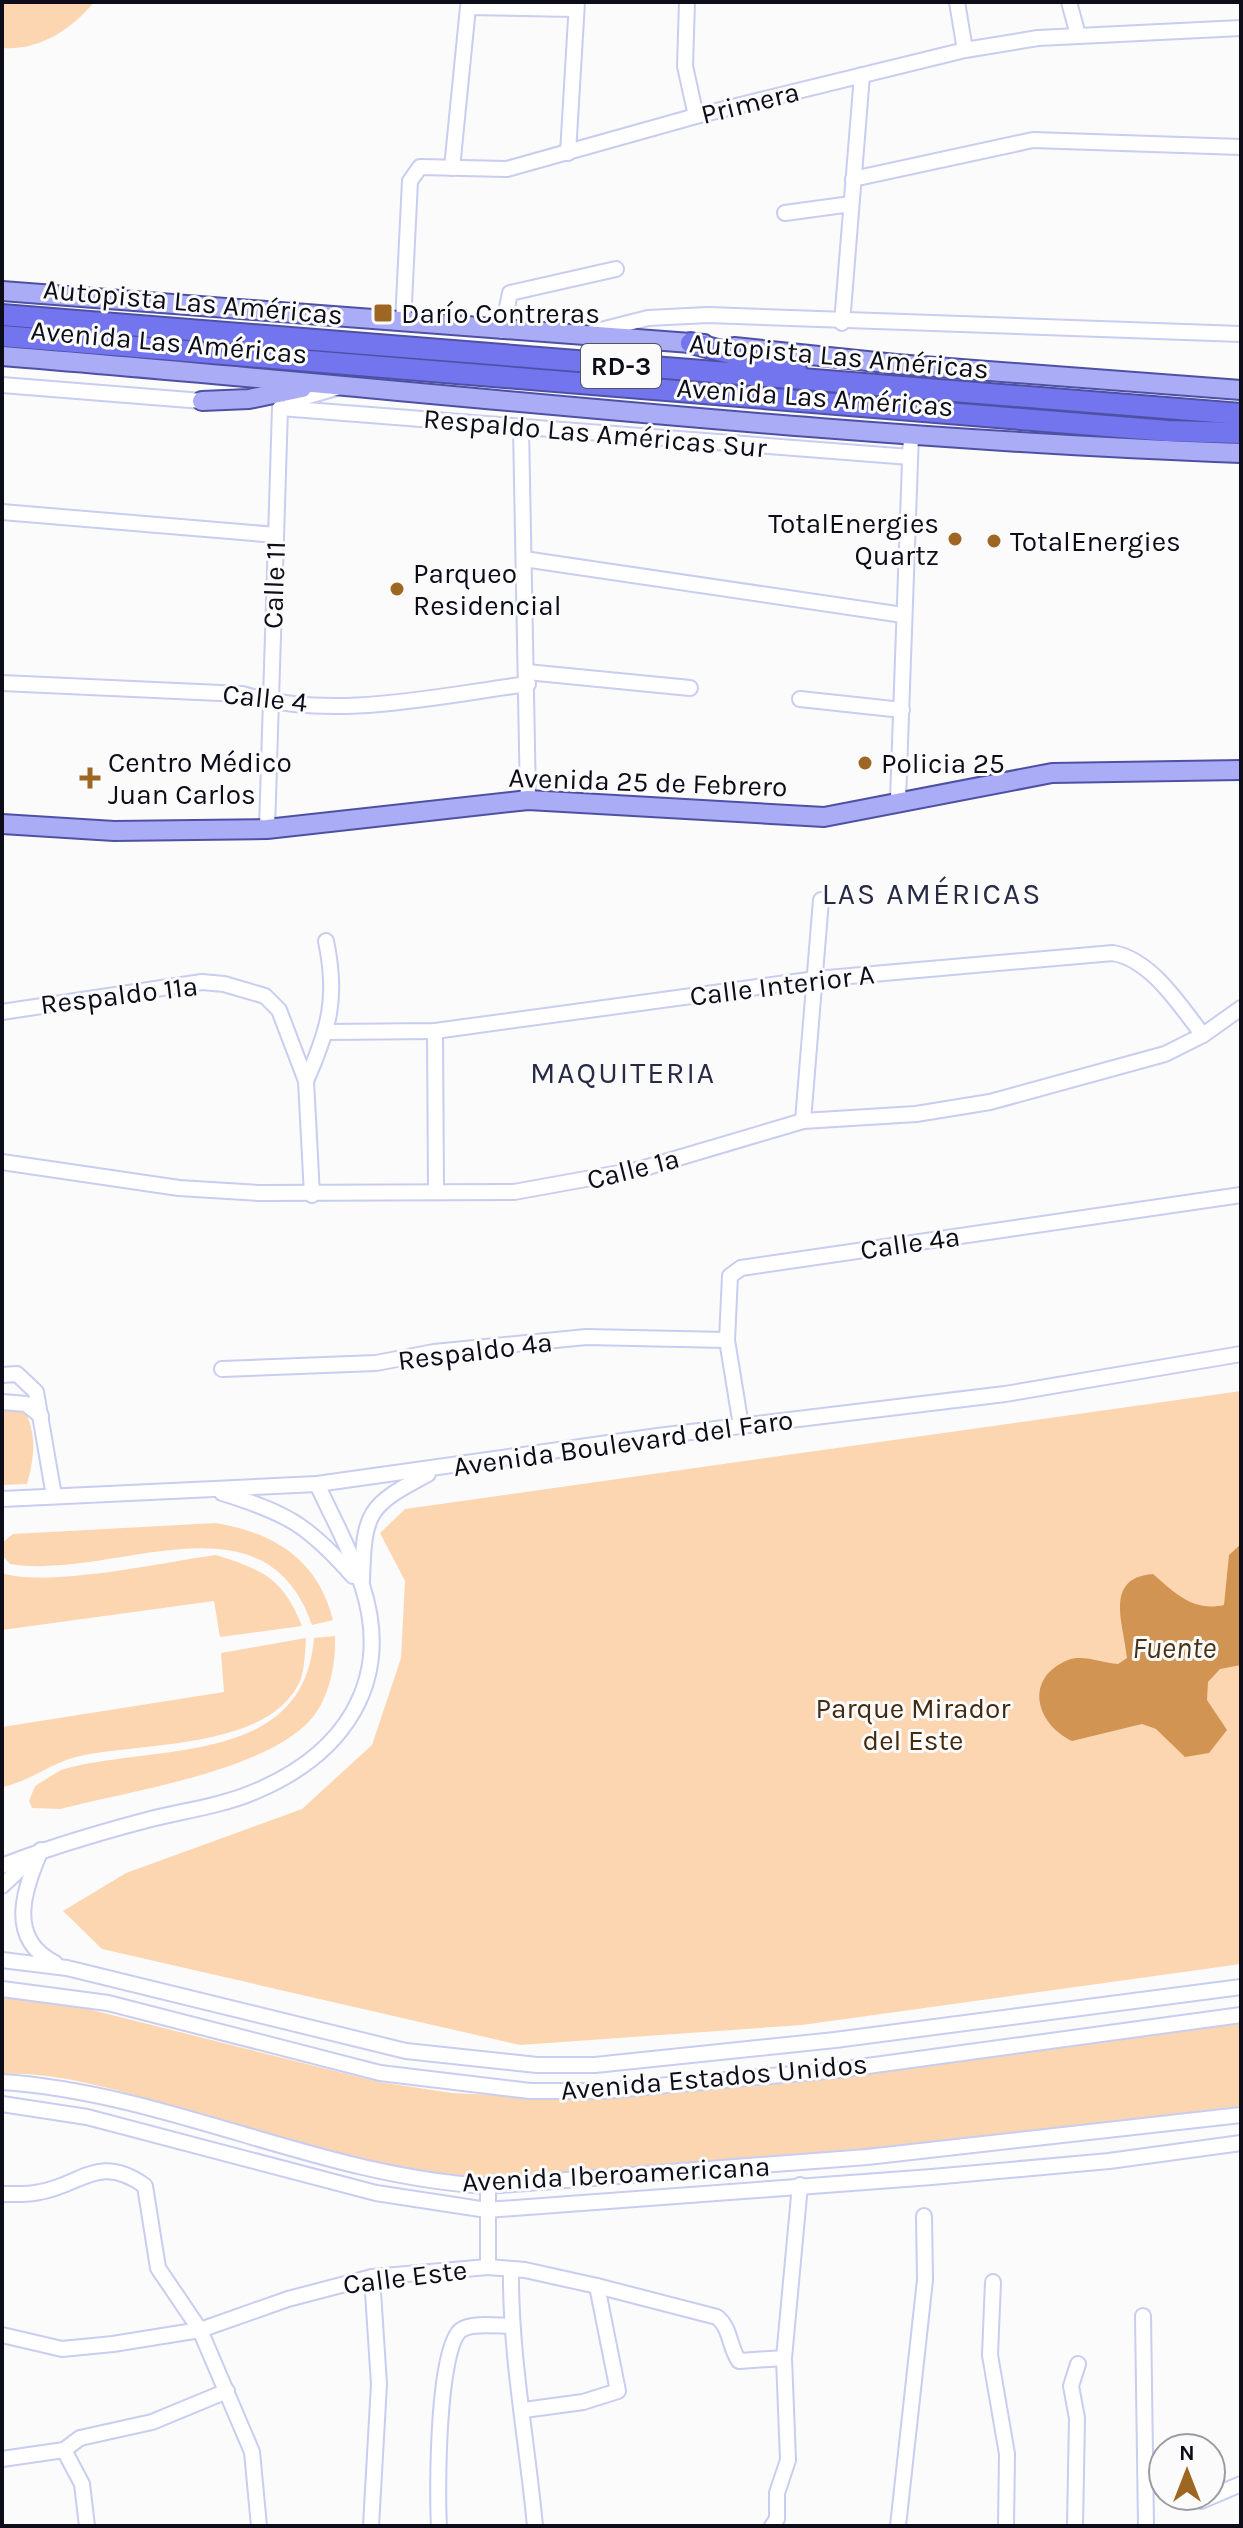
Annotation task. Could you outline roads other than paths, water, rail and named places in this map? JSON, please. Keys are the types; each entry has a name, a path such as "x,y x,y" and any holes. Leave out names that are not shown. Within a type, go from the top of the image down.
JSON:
{"highway":[{"name":"Autopista Las Américas","path":"2,315 1241,414"},
{"name":"Autopista Las Américas","path":"2,336 1152,429 1241,433"},
{"path":"691,343 850,385"}],"main road":[{"name":"Avenida Las Américas","path":"2,291 691,343 896,364 1241,390"},
{"name":"Avenida Las Américas","path":"2,356 911,433 1123,449 1241,453"},
{"path":"202,401 249,399 296,389 342,386"},
{"name":"Avenida 25 de Febrero","path":"2,824 114,831 267,829 528,800 824,817 898,800 1052,773 1241,770"}],"street":[{"path":"687,2 685,66 696,116"},
{"path":"957,2 965,50"},
{"path":"1069,2 1078,35"},
{"path":"452,168 468,7 576,5 568,153"},
{"name":"Primera","path":"403,323 410,181 420,167 507,169 696,116 965,50 1078,35 1241,28"},
{"path":"842,323 862,75"},
{"path":"853,179 1033,140 1241,147"},
{"path":"785,213 851,204"},
{"path":"502,331 510,293 616,269"},
{"path":"581,336 648,318 684,315 842,323 1241,334"},
{"path":"2,385 202,401"},
{"path":"280,408 296,398 342,386"},
{"name":"Respaldo Las Américas Sur","path":"280,408 910,457"},
{"name":"Calle 11","path":"267,829 280,408"},
{"path":"521,427 528,800"},
{"path":"898,800 911,433"},
{"path":"2,512 276,535"},
{"path":"524,559 903,615"},
{"name":"Calle 4","path":"2,683 242,694 269,702 360,705 527,678 690,688"},
{"path":"800,699 902,710"},
{"path":"803,1121 821,900"},
{"path":"306,1081 328,1032 332,972 326,941"},
{"name":"Calle Interior A","path":"328,1032 435,1031 816,979 1113,953 1133,960 1171,994 1203,1035"},
{"name":"Respaldo 11a","path":"2,1012 152,988 224,984 265,996 279,1010 306,1081 312,1195"},
{"name":"Calle 1a","path":"2,1162 179,1188 312,1195 436,1190 514,1192 554,1188 641,1169 803,1121 916,1114 990,1102 1165,1054 1203,1035 1241,1008"},
{"path":"435,1031 436,1190"},
{"name":"Calle 4a","path":"741,1426 727,1340 730,1276 741,1268 1241,1195"},
{"name":"Respaldo 4a","path":"222,1369 376,1363 434,1352 586,1337 727,1340"},
{"name":"Avenida Boulevard del Faro","path":"2,1499 317,1484 741,1426 1005,1394 1241,1354"},
{"path":"2,1375 17,1374 27,1380 36,1392 54,1496"},
{"path":"2,1402 26,1404 41,1416"},
{"path":"2,1866 41,1850 252,1793 301,1768 332,1743 351,1719 364,1690 372,1656 362,1585 365,1529 373,1510 386,1496 435,1470"},
{"path":"317,1484 362,1585"},
{"path":"210,1489 291,1517 314,1533 362,1585"},
{"path":"2,1886 41,1850"},
{"path":"41,1850 25,1886 22,1912 27,1940 37,1952 67,1968"},
{"name":"Avenida Estados Unidos","path":"2,1960 67,1968 406,2051 537,2065 595,2065 835,2040 1241,1987"},
{"name":"Avenida Estados Unidos","path":"2,1989 108,2003 380,2073 429,2082 530,2091 601,2091 838,2070 1241,2015"},
{"path":"835,2040 838,2070"},
{"name":"Avenida Iberoamericana","path":"2,2082 88,2092 322,2158 428,2181 488,2186 910,2153 1241,2115"},
{"name":"Avenida Iberoamericana","path":"2,2104 87,2117 376,2193 487,2210 1109,2161 1241,2143"},
{"path":"2,2194 39,2192 95,2172 118,2172 145,2186 158,2268 200,2330 254,2458 259,2526"},
{"path":"772,2526 777,2519 777,2493 788,2460 784,2358 800,2185"},
{"path":"488,2186 488,2267"},
{"path":"898,2526 925,2280 924,2216"},
{"name":"Calle Este","path":"2,2335 65,2349 200,2330 288,2299 372,2277 488,2267 597,2286 717,2317 727,2328 732,2350 739,2361 784,2358"},
{"path":"511,2269 511,2326 524,2410 535,2526"},
{"path":"371,2526 379,2384 372,2277"},
{"path":"993,2282 990,2355 1007,2454 1006,2526"},
{"path":"524,2410 583,2402 618,2391 597,2286"},
{"path":"1143,2316 1146,2526"},
{"path":"439,2526 436,2482 443,2392 456,2336 467,2328 511,2326"},
{"path":"1075,2526 1077,2418 1071,2386 1078,2364"},
{"path":"2,2459 64,2450 80,2438 152,2422 227,2391"},
{"path":"64,2450 82,2484 87,2526"}],"water":[{"name":"Fuente","path":"1241,1544 1241,1665 1220,1669 1208,1682 1207,1700 1227,1730 1209,1753 1185,1757 1156,1729 1142,1724 1072,1741 1059,1733 1043,1712 1040,1689 1045,1678 1054,1668 1074,1658 1118,1664 1127,1658 1120,1605 1127,1584 1137,1577 1153,1574 1177,1594 1194,1603 1224,1605 1229,1555"}],"place":[{"name":"Darío Contreras","path":"383,313"},
{"name":"TotalEnergies Quartz","path":"955,539"},
{"name":"TotalEnergies","path":"994,541"},
{"name":"Parqueo Residencial","path":"397,589"},
{"name":"Policia 25","path":"865,763"},
{"name":"Centro Médico Juan Carlos","path":"90,778"}],"district":[{"name":"LAS AMÉRICAS","path":"932,894"},
{"name":"MAQUITERIA","path":"623,1073"}],"park label":[{"name":"Parque Mirador del Este","path":"913,1724"}]}
